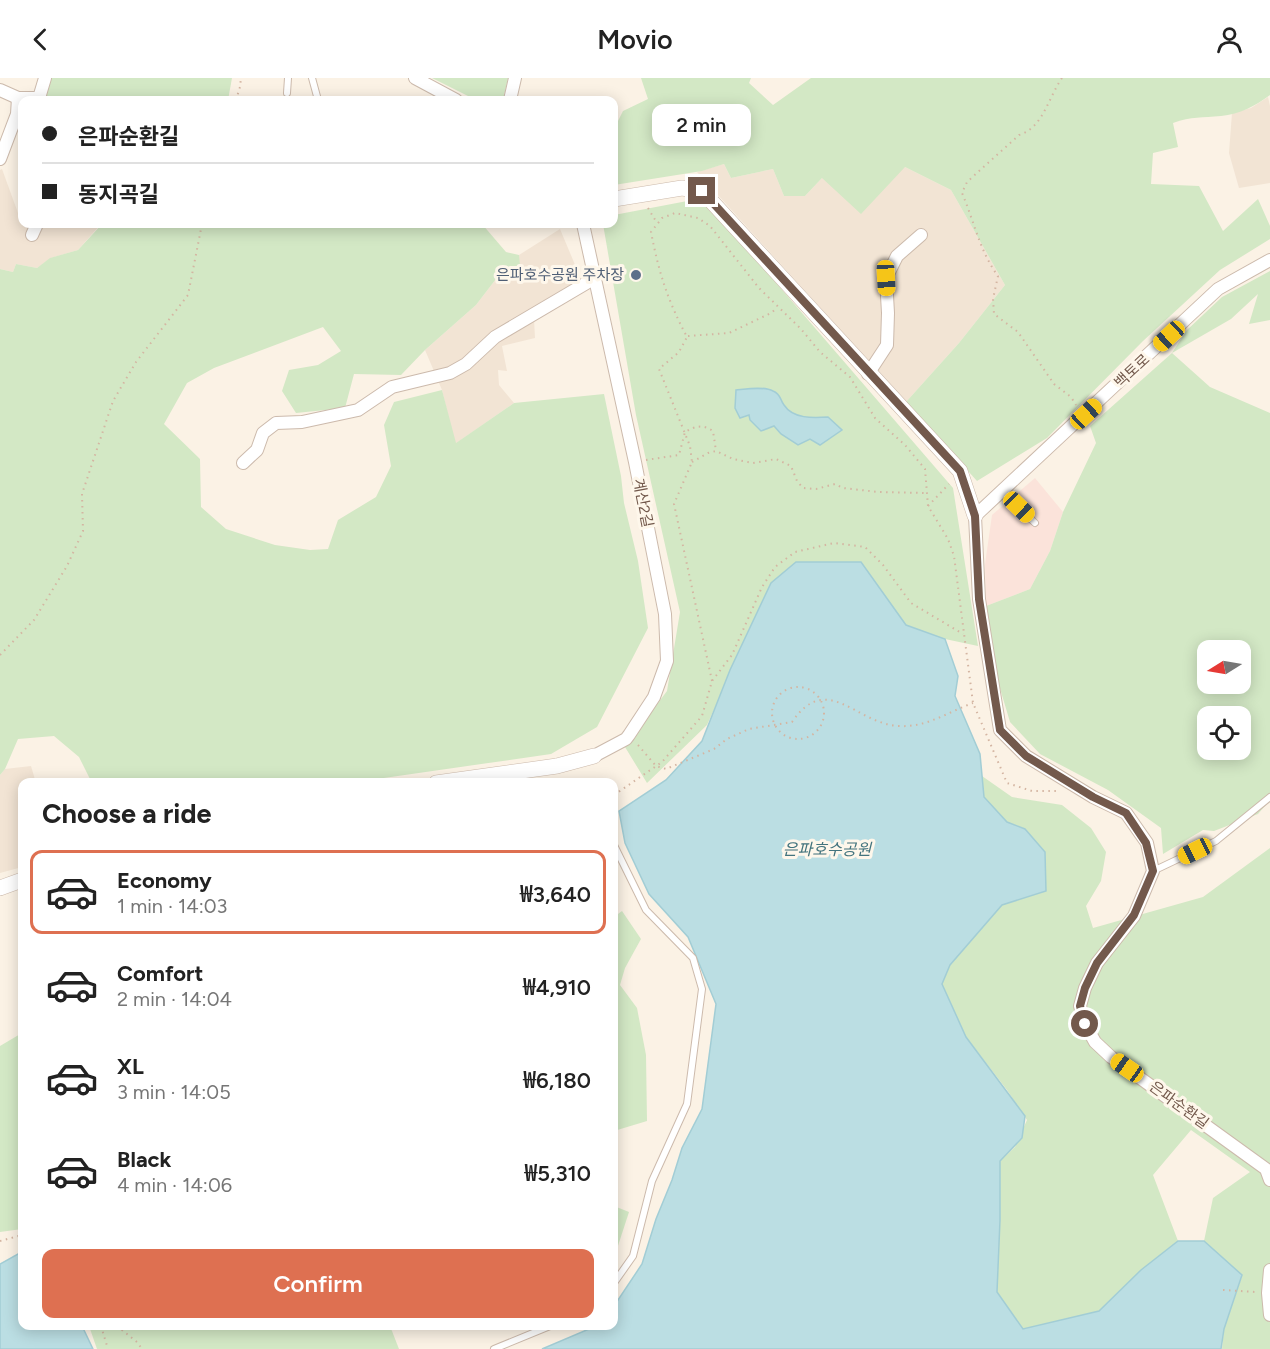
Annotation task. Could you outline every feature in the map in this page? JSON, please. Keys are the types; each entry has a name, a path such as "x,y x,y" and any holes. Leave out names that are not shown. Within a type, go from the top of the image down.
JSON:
{"street":[{"path":"42,96 45,78"},
{"path":"415,78 449,96"},
{"path":"511,96 515,78"},
{"path":"0,90 18,98 17,114 0,159"},
{"path":"618,198 682,188 702,191 868,374 960,471 975,516 979,599 1000,730 1026,756 1084,793 1126,813 1146,843 1153,871"},
{"name":"계산2길","path":"584,228 635,462 664,614 667,661 654,697 626,739 594,756"},
{"path":"868,374 886,345 888,313 886,278 897,256 921,235"},
{"name":"백토로","path":"975,516 1218,289 1270,260"},
{"path":"243,463 257,450 262,433 276,423 302,422 358,410 392,387 450,373 466,364 495,337 595,278"},
{"path":"481,778 594,756"},
{"name":"은파순환길","path":"1153,871 1134,915 1097,963 1085,988 1080,1006 1085,1024 1095,1042 1111,1057 1266,1169 1270,1180"},
{"path":"0,888 18,881"},
{"path":"1270,1270 1268,1293 1270,1315"}],"lane":[{"path":"287,93 288,78"},
{"path":"312,78 317,96"},
{"path":"1003,492 1035,523"},
{"path":"1153,871 1216,841 1270,797"},
{"path":"618,853 646,910 693,958 702,989 687,1104 652,1181 633,1256 618,1277"},
{"path":"494,1349 540,1330"}],"path":[{"path":"237,96 241,78"},
{"path":"1062,78 1053,91 1043,116 1028,132 1018,135 967,182 962,193 985,256 998,276 993,298 994,314 1018,332 1054,384 1071,397 1079,409 1086,414"},
{"path":"640,194 657,224"},
{"path":"687,337 666,294 656,261 651,232 662,218 675,213 698,218 710,226 733,257 777,308 801,329 820,352 850,377 875,418 905,445 925,469 928,506 948,539 954,556 973,703 1007,783 1032,791 1064,790"},
{"path":"0,655 34,620 67,566 83,531 82,494 113,401 136,362 188,295 201,228"},
{"path":"687,337 729,333 777,308"},
{"path":"687,337 679,352 659,369 690,446 692,462 674,504 712,681"},
{"path":"635,462 679,455 685,432 695,426 708,427 713,431 716,451"},
{"path":"692,462 716,451 733,459 753,463 776,459 791,466 797,481 803,488 816,489 835,484 843,488 878,492 928,494"},
{"path":"928,506 960,471"},
{"path":"618,792 656,766 702,716 712,681 732,655 762,587 775,567 795,552 834,543 865,547 883,565 911,603 963,634"},
{"path":"820,698 824,710 823,719 814,734 806,738 788,737 775,725 773,717 775,701 787,690 803,687 811,690 820,698 845,705 877,722 898,726 916,725 942,717 973,703"},
{"path":"629,735 656,766 666,770 750,729 792,722 801,709 820,698"},
{"path":"0,1241 18,1236"},
{"path":"1223,1290 1268,1293"},
{"path":"102,1330 108,1349"},
{"path":"122,1330 142,1349"}],"shaded area":[{"path":"1268,97 1270,183 1239,188 1229,153 1232,113 1251,108"},
{"path":"724,164 731,178 773,169 784,196 805,196 822,178 905,167 951,190 1005,285 959,343 906,402 697,172"},
{"path":"2,169 18,213 18,228 97,228 78,250 51,258 37,268 16,264 13,272 0,269 0,170"},
{"path":"560,229 581,279 548,298 534,319 535,338 502,346 507,371 498,370 499,385 514,403 455,444 442,390 425,350 476,305 496,279 518,267 519,255"},
{"path":"1035,478 1063,512 1050,551 1030,589 986,606 985,564 992,515"},
{"path":"31,766 35,778 18,778 18,868 0,873 0,775 5,769"}],"green space":[{"path":"51,78 232,78 229,96 45,95"},
{"path":"432,78 508,78 504,96 468,96"},
{"path":"641,78 751,78 749,83 773,105 811,78 1270,78 1270,95 1247,109 1228,115 1192,118 1173,123 1178,147 1153,153 1151,184 1199,186 1223,231 1258,199 1270,226 1270,239 1220,270 1143,341 1047,438 977,481 906,402 959,343 1005,285 951,190 905,167 861,214 822,178 805,196 784,196 773,169 731,178 724,164 702,171 618,184 618,121 623,111 648,99"},
{"path":"703,198 953,488 978,646 945,639 906,625 861,563 796,562 771,583 707,725 647,783 625,747 667,691 680,612 636,415 604,228 618,228 618,214"},
{"path":"98,228 485,228 506,252 519,255 520,265 496,279 476,305 425,350 401,375 354,374 345,408 296,413 282,391 289,370 318,365 341,351 323,327 214,368 187,383 164,424 200,459 201,507 226,529 275,545 310,550 328,549 338,520 376,497 391,466 384,425 394,402 442,390 456,443 514,403 604,394 621,476 624,503 638,561 648,628 597,727 551,754 384,778 90,778 79,757 54,736 18,739 0,775 0,269 13,272 16,264 37,268 50,258 78,250"},
{"path":"1270,271 1270,320 1249,324 1258,294 1231,319 1172,353 1187,330 1222,297"},
{"path":"1172,353 1210,387 1270,413 1270,800 1258,814 1214,831 1203,830 1163,854 1161,828 1108,790 1040,754 1010,722 999,685 986,606 1030,589 1050,551 1063,512 1096,443 1090,426"},
{"path":"982,776 1012,797 1062,805 1091,828 1106,852 1101,881 1086,906 1093,928 1203,897 1270,848 1270,1349 1222,1349 1224,1329 1242,1276 1204,1241 1213,1198 1250,1172 1191,1130 1153,1175 1178,1241 1141,1270 1099,1311 1023,1329 997,1292 1000,1161 1015,1147 1027,1120 966,1037 942,984 950,965 1002,905 1046,891 1026,829 1007,822 984,797"},
{"path":"622,911 641,939 625,968 620,985 637,1008 646,1055 647,1121 618,1130 618,914"},
{"path":"18,1035 18,1230 0,1232 0,1046"},
{"path":"618,1208 629,1212 618,1246"},
{"path":"90,1330 392,1330 399,1349 97,1349"}],"water":[{"path":"769,389 778,394 784,405 793,413 810,417 828,417 842,430 820,445 810,439 798,445 781,434 774,426 761,431 750,420 749,415 740,418 735,408 736,390"},
{"name":"은파호수공원","path":"796,562 861,562 906,625 945,639 958,676 955,696 980,754 984,797 1007,822 1025,829 1045,852 1046,891 1002,905 950,965 942,984 966,1037 1025,1116 1022,1138 1000,1161 997,1292 1023,1329 1099,1311 1141,1270 1178,1241 1204,1241 1242,1275 1224,1329 1221,1349 542,1349 587,1330 618,1330 618,1300 642,1264 682,1148 702,1109 716,1004 688,937 649,894 625,843 619,811 666,780 702,741 730,670 771,583"},
{"path":"18,1254 18,1330 84,1330 93,1349 0,1349 0,1264"}],"place":[{"name":"은파호수공원 주차장","path":"636,275"}],"route":[{"path":"702,191 868,374 960,471 975,516 979,599 1000,730 1026,756 1076,788 1126,813 1146,843 1153,871 1134,915 1097,963 1085,988 1080,1006 1085,1024"}]}
